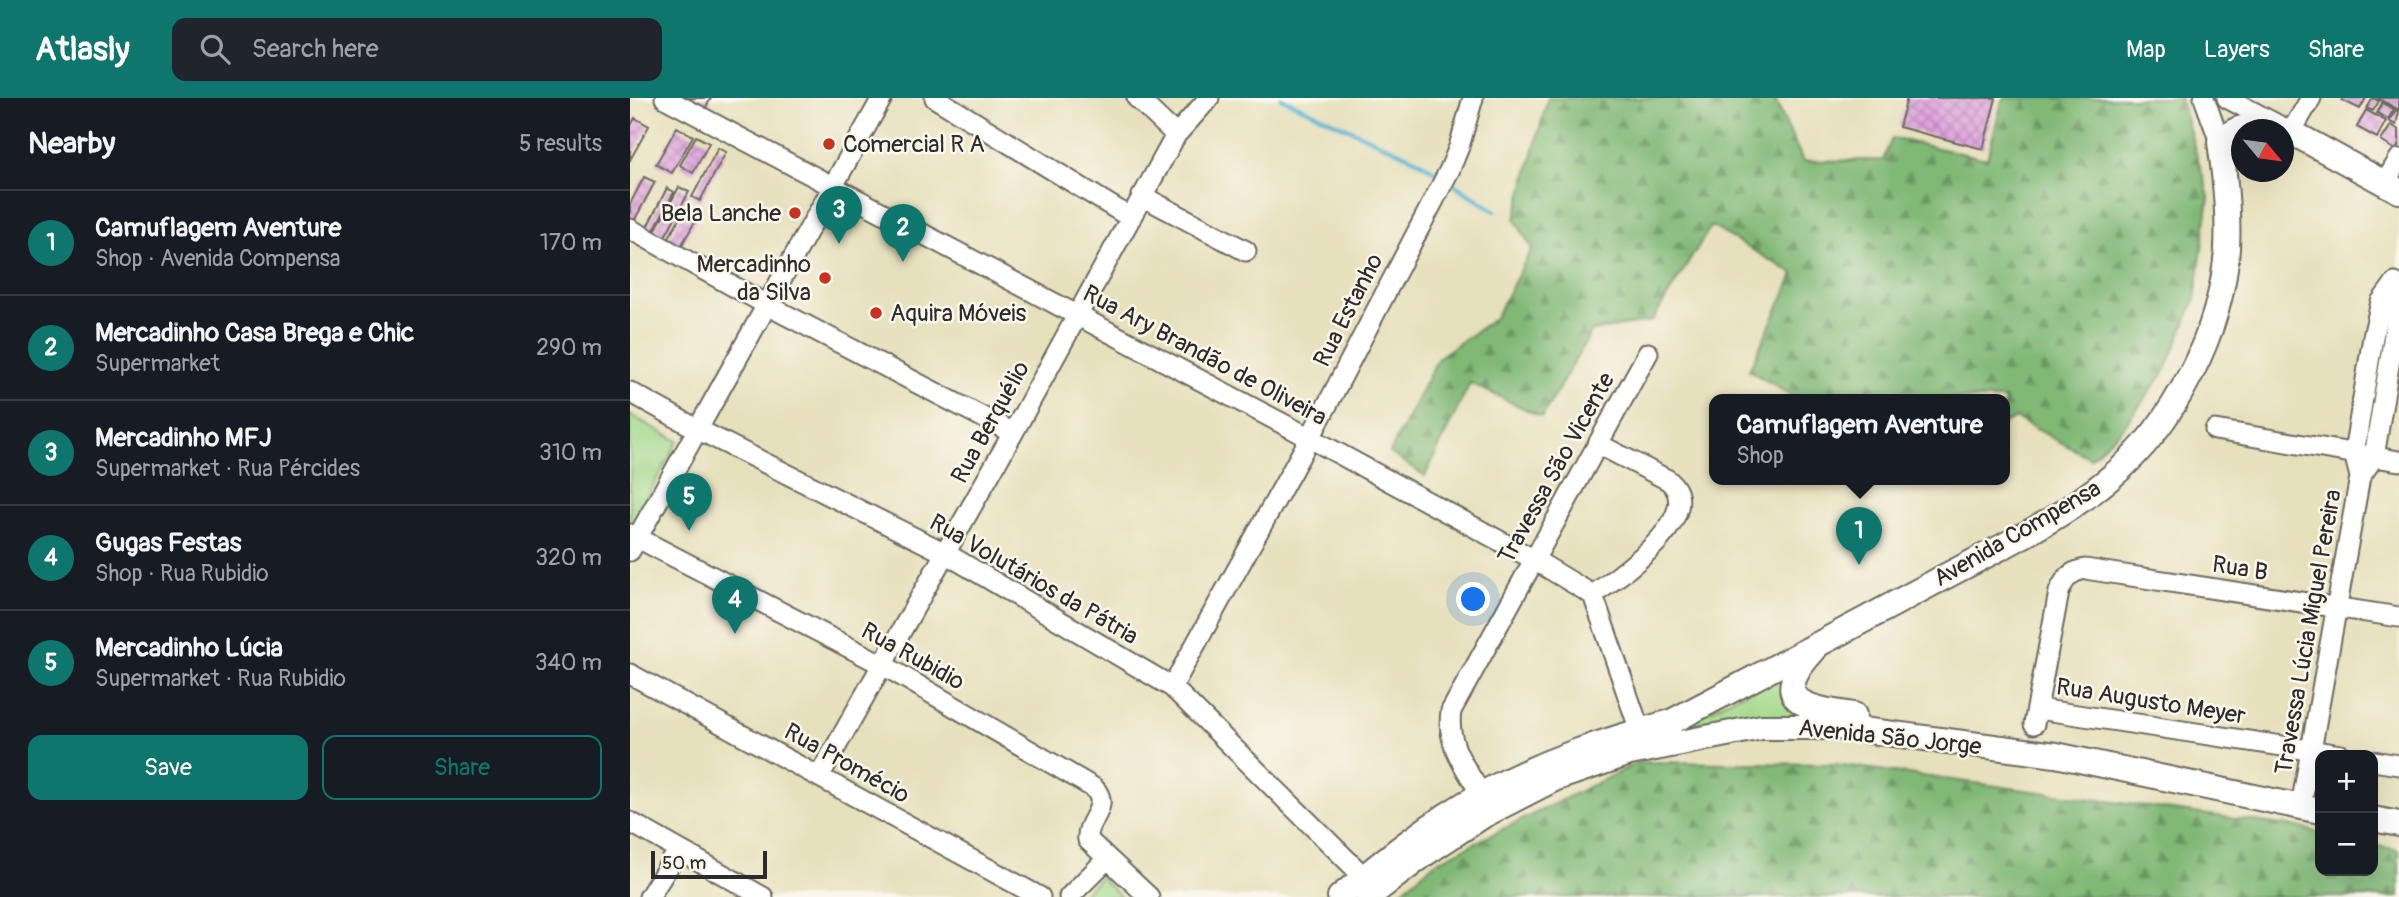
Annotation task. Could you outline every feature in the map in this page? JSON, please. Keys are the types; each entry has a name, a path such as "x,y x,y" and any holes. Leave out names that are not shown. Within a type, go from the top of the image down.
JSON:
{"main road":[{"path":"2220,142 2231,131"},
{"path":"2294,137 2392,187"},
{"name":"Avenida Compensa","path":"1671,722 2042,523 2110,479 2140,450 2164,419 2188,380 2207,337 2220,292 2227,250 2228,213 2220,142"},
{"path":"1822,642 1802,664 1795,677 1793,691 1799,703 1811,708 2174,766 2315,802"},
{"name":"Avenida São Jorge","path":"1366,887 1425,829 1481,794 1564,756 1671,722"},
{"name":"Avenida São Jorge","path":"1340,897 1366,887 1426,853 1484,815 1554,779 1630,753 1762,727 1839,727 2056,755 2315,802"},
{"path":"2378,820 2399,824"}],"street":[{"name":"Rua Ary Brandão de Oliveira","path":"664,98 1310,438 1533,559 1593,595"},
{"path":"632,541 882,98"},
{"path":"935,98 1131,218"},
{"path":"1137,98 1176,135"},
{"name":"Rua Berquélio","path":"820,775 1013,433 1176,135 1209,98"},
{"name":"Rua Estanho","path":"1172,687 1310,438 1450,169 1473,98"},
{"name":"Avenida Compensa","path":"2204,98 2220,142"},
{"path":"2227,98 2263,119"},
{"path":"2293,119 2311,98"},
{"path":"2392,187 2399,159"},
{"path":"1142,196 1246,251"},
{"path":"630,229 766,305 1013,433"},
{"name":"Travessa Lúcia Miguel Pereira","path":"2315,802 2311,750 2360,477 2354,453 2381,302 2395,283 2396,317 2374,457 2360,477"},
{"name":"Travessa São Vicente","path":"1481,794 1451,741 1451,711 1648,354"},
{"name":"Rua Volutários da Pátria","path":"630,392 697,429 945,553 1172,687 1366,887"},
{"path":"2215,430 2399,461"},
{"path":"1598,444 1668,480 1674,485 1679,502 1659,541 1627,570 1593,595 1640,731"},
{"name":"Rua Rubidio","path":"632,541 883,665 1094,788 1100,797 1100,804 1087,838 1107,859"},
{"name":"Rua B","path":"2036,717 2059,592 2064,580 2074,571 2085,569 2399,617"},
{"name":"Rua Promécio","path":"630,674 1040,897"},
{"name":"Rua Augusto Meyer","path":"2036,717 2315,751"},
{"path":"2378,762 2399,765"},
{"path":"630,822 762,897"},
{"path":"649,897 678,851"},
{"path":"1069,897 1107,859 1149,897"}],"green space":[{"path":"1548,98 1774,98 1803,161 1883,160 1892,138 1987,159 2003,98 2180,98 2209,197 2195,299 2166,370 2122,429 2090,458 2016,418 2010,421 2010,394 1789,394 1749,370 1794,274 1711,226 1652,321 1592,331 1542,417 1470,383 1425,476 1390,453 1438,358 1495,318 1532,249 1515,219"},
{"path":"630,415 678,441 630,528"},
{"path":"1794,666 1787,698 1796,713 1852,721 1685,723"},
{"path":"1639,762 1835,764 2297,827 2315,832 2315,876 2378,876 2378,846 2399,850 2399,897 1394,897 1436,862"},
{"path":"1100,877 1121,897 1080,897"}],"building":[{"path":"689,98 711,98 704,111 687,102"},
{"path":"1907,98 1996,98 1983,149 1899,127"},
{"path":"2366,98 2360,109 2342,100"},
{"path":"2373,98 2379,101 2373,111 2367,108"},
{"path":"2377,98 2399,98 2399,110"},
{"path":"2382,103 2394,109 2388,119 2377,113"},
{"path":"2366,110 2386,121 2377,138 2357,127"},
{"path":"2396,110 2399,112 2396,125 2389,121"},
{"path":"635,118 649,126 630,160 630,127"},
{"path":"2391,125 2399,130 2396,150 2381,141"},
{"path":"677,127 693,136 672,173 656,164"},
{"path":"696,136 709,143 693,173 680,165"},
{"path":"718,148 726,152 700,201 692,197"},
{"path":"644,177 655,182 633,223 630,222 630,204"},
{"path":"679,187 689,192 663,240 653,234"},
{"path":"667,188 674,192 653,232 646,229"},
{"path":"684,210 697,218 680,248 667,241"}],"waterway":[{"path":"1281,98 1417,160 1442,176"},
{"path":"1449,181 1495,211"}],"place":[{"name":"Comercial R A","path":"829,144"},
{"name":"Bela Lanche","path":"795,213"},
{"name":"Mercadinho MFJ","path":"839,244"},
{"name":"Mercadinho Casa Brega e Chic","path":"903,262"},
{"name":"Mercadinho da Silva","path":"825,278"},
{"name":"Aquira Móveis","path":"876,313"},
{"name":"Mercadinho Lúcia","path":"689,531"},
{"name":"Camuflagem Aventure","path":"1859,565"},
{"name":"Gugas Festas","path":"735,634"}]}
